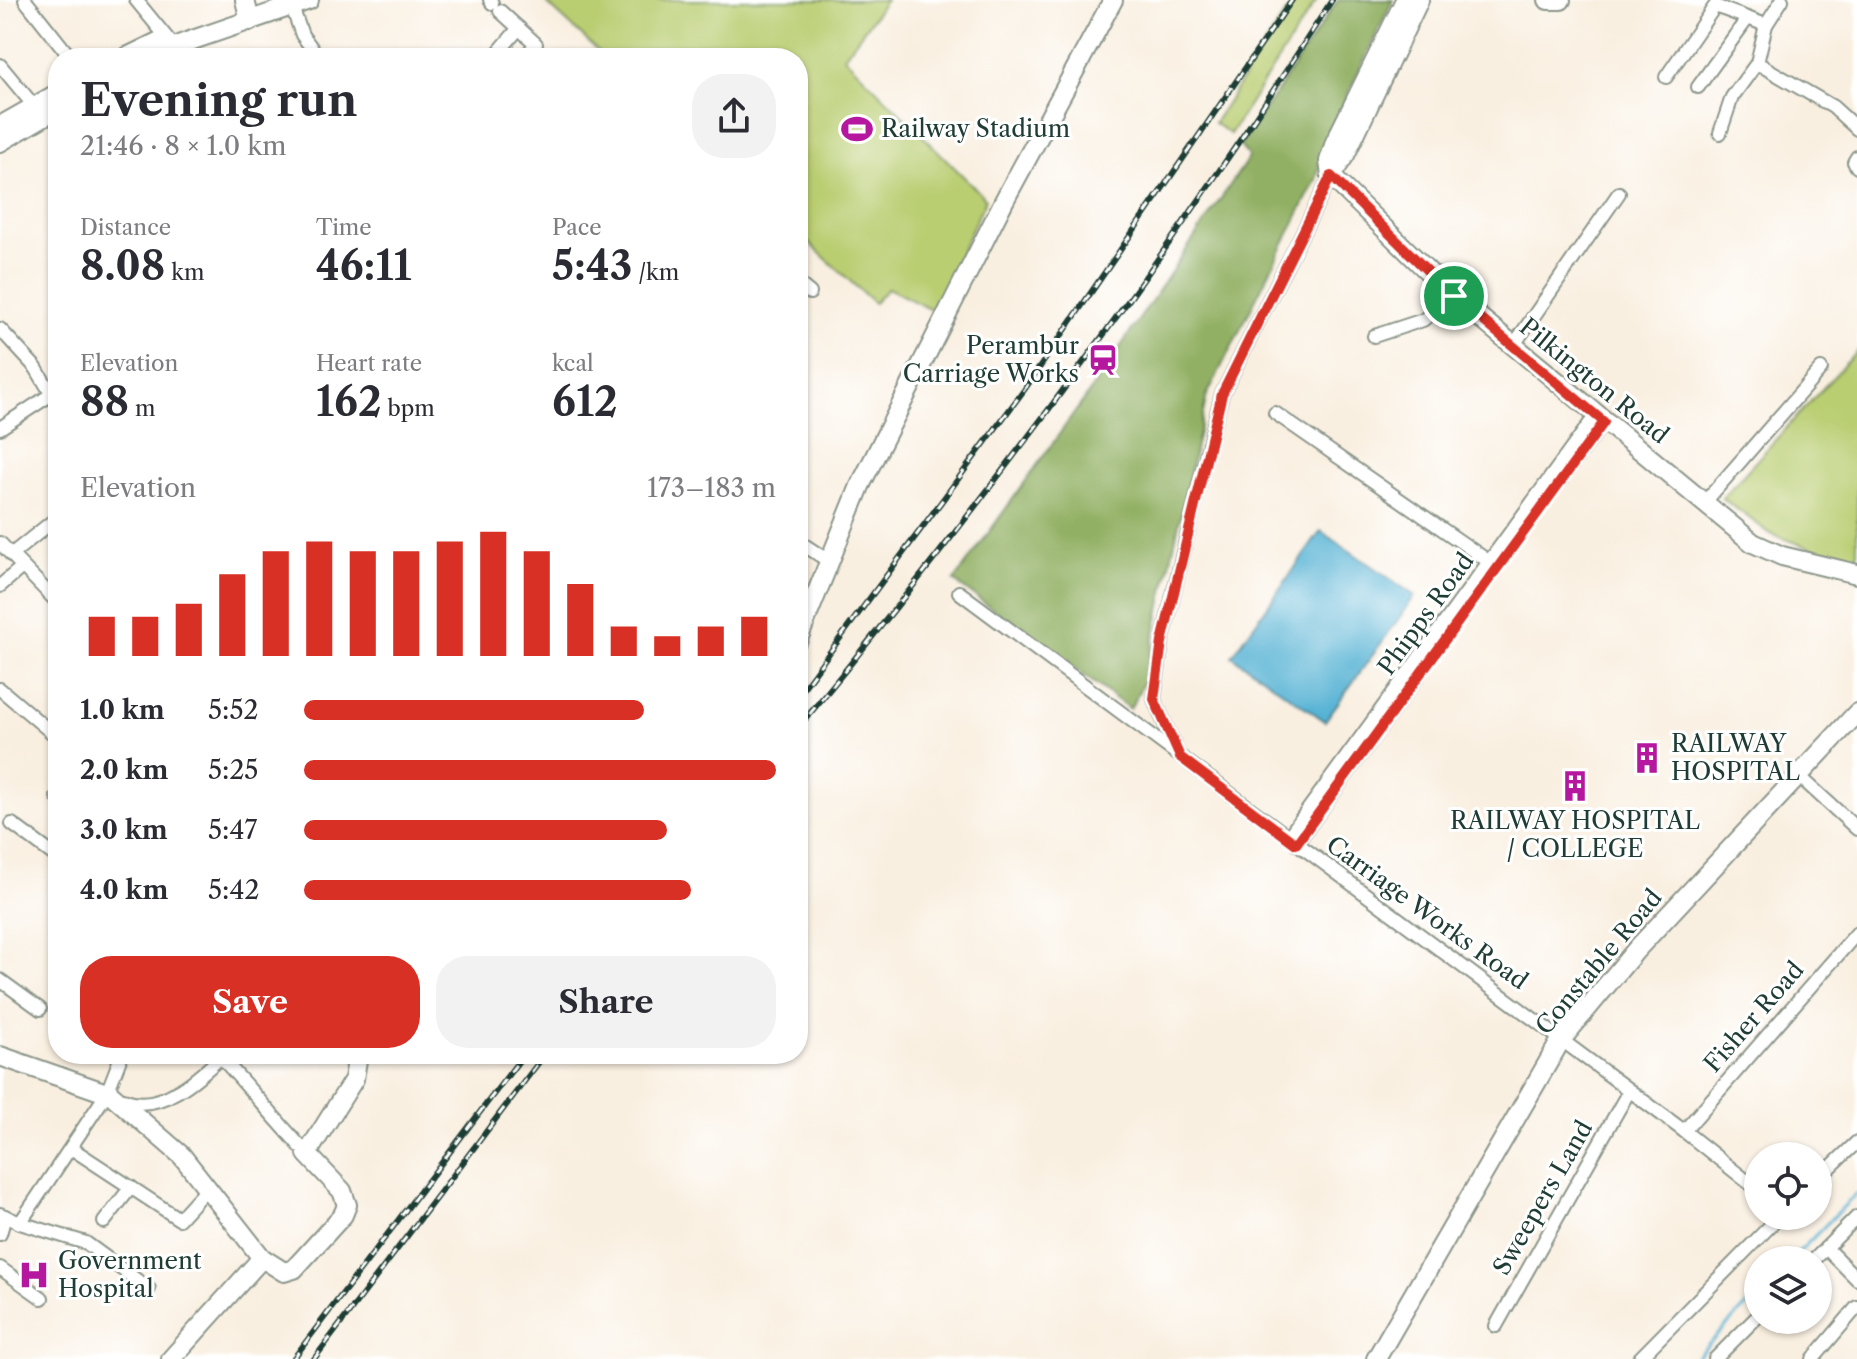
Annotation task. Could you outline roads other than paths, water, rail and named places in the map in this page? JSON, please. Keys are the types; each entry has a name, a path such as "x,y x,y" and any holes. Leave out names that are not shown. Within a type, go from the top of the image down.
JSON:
{"street":[{"path":"25,0 63,48"},
{"path":"136,0 173,39"},
{"path":"808,615 867,472 1005,199 1113,0"},
{"path":"1331,176 1329,161 1335,142 1405,0"},
{"path":"1180,757 1154,699 1162,642 1222,394 1331,176 1345,155 1419,0"},
{"path":"1548,0 1561,0"},
{"path":"1720,133 1732,97 1757,63 1766,25 1782,0"},
{"path":"150,48 247,10 294,2 302,35 312,48"},
{"path":"1666,77 1710,2 1766,25"},
{"path":"494,4 536,44 533,48"},
{"path":"1698,87 1747,19"},
{"path":"504,48 519,28"},
{"path":"163,48 173,39"},
{"path":"1757,63 1833,107 1857,129"},
{"path":"0,65 34,106"},
{"path":"0,126 48,98"},
{"path":"0,142 48,114"},
{"path":"1857,157 1854,162 1857,167"},
{"name":"Pilkington Road","path":"1331,176 1454,296 1753,543 1782,556 1857,574"},
{"path":"1513,346 1619,193"},
{"path":"1374,336 1423,320 1454,296"},
{"path":"0,329 48,385"},
{"path":"1704,503 1821,369"},
{"path":"0,428 48,401"},
{"path":"1275,413 1491,563"},
{"name":"Phipps Road","path":"1292,840 1491,563 1600,418"},
{"name":"Phipps Road","path":"1292,840 1600,418"},
{"path":"12,554 48,525"},
{"path":"0,543 21,568 48,591"},
{"path":"808,548 830,562"},
{"path":"0,586 21,568"},
{"name":"Carriage Works Road","path":"959,592 1744,1179"},
{"path":"0,689 48,730"},
{"name":"Constable Road","path":"1376,1359 1561,1040 1636,950 1857,713"},
{"path":"1797,774 1857,829"},
{"path":"12,824 48,851"},
{"name":"Fisher Road","path":"1684,1131 1857,933"},
{"path":"0,980 40,1009"},
{"path":"1,1058 135,1104 167,1097 214,1064"},
{"path":"20,1223 110,1094 119,1064"},
{"path":"110,1094 182,1156 262,1258 284,1272 294,1269 343,1215 347,1205 342,1191 229,1064"},
{"path":"307,1154 354,1079 356,1064"},
{"name":"Sweepers Land","path":"1496,1326 1629,1091"},
{"path":"1832,1166 1857,1142"},
{"path":"71,1148 179,1219 207,1188"},
{"path":"104,1222 131,1187"},
{"path":"0,1234 2,1215 86,1243 149,1289"},
{"path":"1828,1246 1857,1217"},
{"path":"1639,1359 1766,1230"},
{"path":"1832,1254 1857,1279"},
{"path":"171,1359 262,1258"},
{"path":"0,1268 42,1298"},
{"path":"1813,1359 1857,1307"},
{"path":"1715,1359 1744,1330"}],"water":[{"path":"1321,531 1415,596 1325,721 1232,656"}],"waterway":[{"path":"1805,1246 1857,1193"},
{"path":"1694,1359 1744,1308"}],"railway":[{"path":"808,682 1024,390 1292,0"},
{"path":"808,716 940,552 1076,372 1207,188 1332,0"},
{"path":"293,1359 516,1064"},
{"path":"314,1359 537,1064"}],"place":[{"name":"Railway Stadium","path":"857,129"},
{"name":"Perambur Carriage Works","path":"1103,360"},
{"name":"RAILWAY HOSPITAL","path":"1647,758"},
{"name":"RAILWAY HOSPITAL / COLLEGE","path":"1575,786"},
{"name":"Government Hospital","path":"34,1275"}]}
